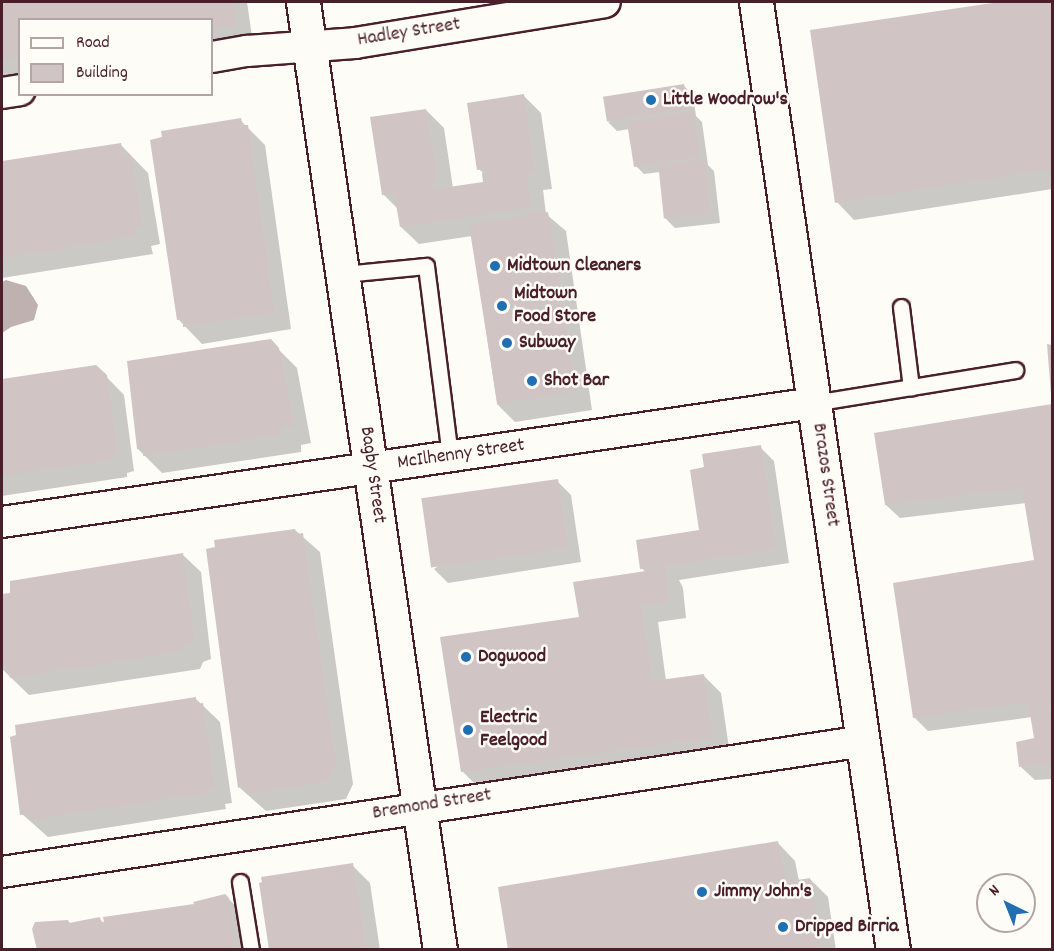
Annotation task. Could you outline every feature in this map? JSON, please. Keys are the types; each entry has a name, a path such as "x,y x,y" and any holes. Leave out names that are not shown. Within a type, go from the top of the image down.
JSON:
{"main road":[{"name":"Bagby Street","path":"303,2 440,950"},
{"name":"Brazos Street","path":"756,2 893,950"}],"street":[{"name":"Hadley Street","path":"213,57 247,51 355,43 605,2"},
{"path":"2,93 18,90"},
{"name":"McIlhenny Street","path":"2,522 814,403"},
{"name":"Bremond Street","path":"2,872 864,741"}],"lane":[{"path":"344,274 426,266 450,456"},
{"path":"901,307 912,387"},
{"path":"814,403 1015,370"},
{"path":"240,882 251,950"}],"shaded area":[{"path":"6,280 26,286 38,305 34,320 11,327 2,333 2,282"}],"building":[{"path":"2,2 233,2 236,26 213,29 213,18 18,18 18,56 2,59"},
{"path":"999,2 1052,2 1052,169 835,203 810,30"},
{"path":"684,84 688,109 607,122 603,97"},
{"path":"524,94 535,171 526,173 531,207 400,227 394,193 382,195 370,117 426,109 437,177 433,178 435,189 483,182 482,173 487,172 487,169 477,170 467,103"},
{"path":"693,111 700,156 634,167 627,121"},
{"path":"241,118 243,125 248,125 274,312 183,327 183,319 177,320 150,140 162,137 161,131"},
{"path":"121,143 123,157 130,154 143,226 134,228 136,236 2,258 2,161"},
{"path":"705,160 711,214 664,219 658,165"},
{"path":"548,212 576,392 497,404 469,225"},
{"path":"271,339 279,348 294,426 283,427 284,434 143,456 143,450 137,449 127,361"},
{"path":"1047,344 1052,345 1052,394 1051,394"},
{"path":"96,365 107,375 117,453 110,455 110,460 2,476 2,379"},
{"path":"1052,404 1052,699 1047,700 1052,734 1052,764 1019,767 1016,742 1034,738 1028,702 913,718 893,583 1034,560 1022,488 885,505 874,433"},
{"path":"761,445 776,549 666,566 666,568 640,569 636,540 699,530 690,470 704,467 702,454"},
{"path":"558,479 568,548 431,568 421,498"},
{"path":"295,529 296,534 303,533 336,765 328,781 247,794 246,786 238,788 206,549 215,547 214,540"},
{"path":"183,553 194,641 185,644 182,651 10,678 7,665 2,667 2,594 10,593 10,581"},
{"path":"666,568 669,601 641,605 652,681 704,674 713,737 461,772 440,637 579,617 573,582"},
{"path":"196,697 196,704 203,703 215,786 208,786 209,792 29,820 28,814 20,815 10,737 16,735 15,725"},
{"path":"778,841 785,882 810,878 821,948 508,950 498,887"},
{"path":"353,863 366,950 269,950 259,883 262,882 261,877"},
{"path":"225,894 229,898 235,950 37,950 32,929 35,922 68,920 69,923 100,917 101,922 104,922 103,917 194,904 193,902"}],"place":[{"name":"Little Woodrow's","path":"651,100"},
{"name":"Midtown Cleaners","path":"495,266"},
{"name":"Midtown Food Store","path":"502,306"},
{"name":"Subway","path":"507,343"},
{"name":"Shot Bar","path":"532,381"},
{"name":"Dogwood","path":"466,657"},
{"name":"Electric Feelgood","path":"468,730"},
{"name":"Jimmy John's","path":"702,892"},
{"name":"Dripped Birria","path":"783,927"}]}
